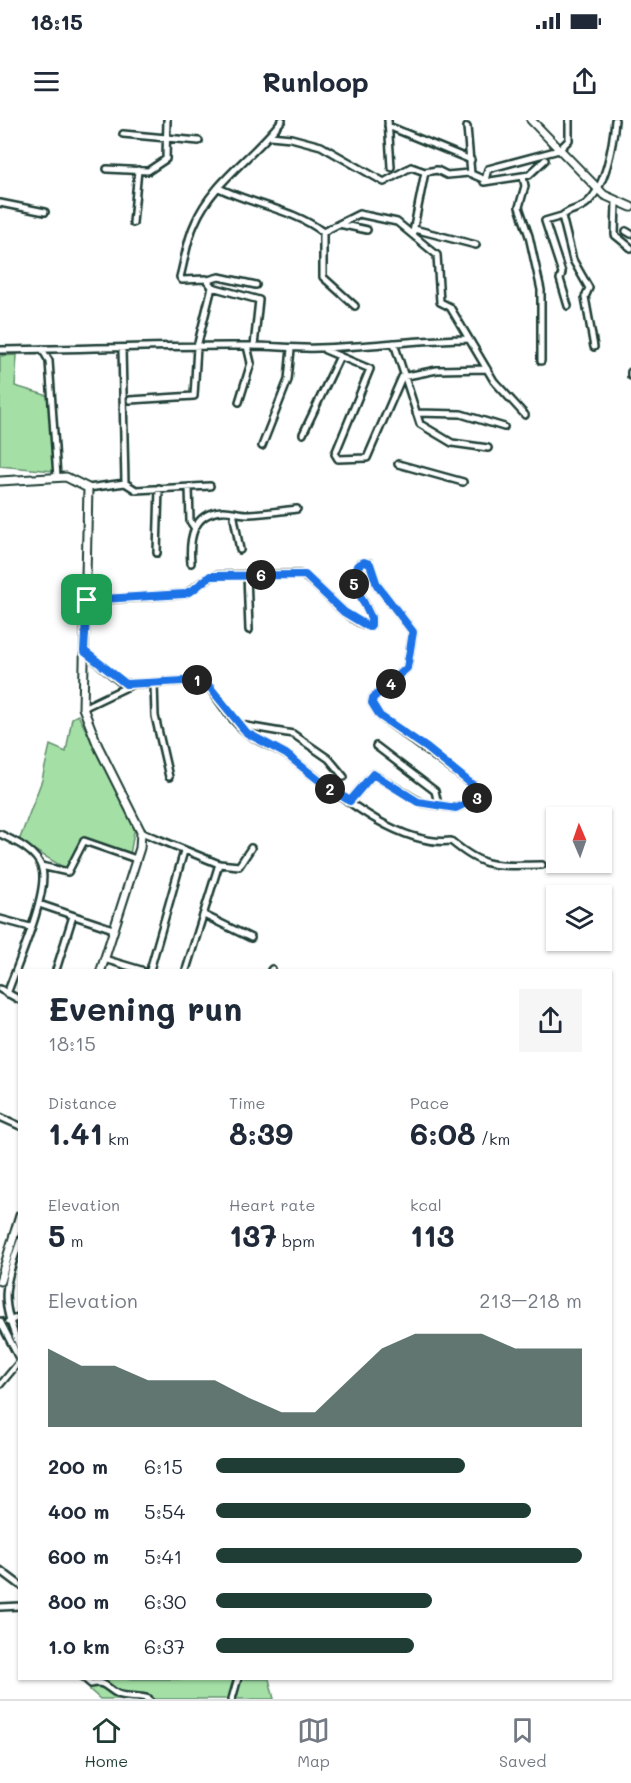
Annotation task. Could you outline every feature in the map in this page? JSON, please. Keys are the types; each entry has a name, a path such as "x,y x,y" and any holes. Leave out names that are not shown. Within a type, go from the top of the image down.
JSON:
{"street":[{"path":"107,169 148,171 166,159 167,120"},
{"path":"256,285 219,277 208,280 180,280 194,223 207,201 270,136 282,120"},
{"path":"531,120 598,189 616,202 631,207"},
{"path":"540,120 540,129"},
{"path":"270,136 291,138 321,146 384,182 411,167 425,172 437,170 447,175 471,174 485,180 488,169 559,150 568,140 569,120"},
{"path":"568,306 561,279 562,273 545,220 562,216 585,205 598,189 612,150 615,120"},
{"path":"391,167 388,123 471,160"},
{"path":"467,127 471,174"},
{"path":"123,134 199,141"},
{"path":"484,182 529,176 545,160"},
{"path":"133,223 138,170"},
{"path":"413,231 425,172"},
{"path":"523,177 525,186 519,207 529,236 541,290 541,361"},
{"path":"219,188 241,199 307,220 323,232"},
{"path":"616,202 615,235 631,248"},
{"path":"0,203 45,212"},
{"path":"323,232 356,214 397,222 413,231 439,257 440,302 450,307 487,369 525,415"},
{"path":"562,216 573,260 589,288 585,297 594,347"},
{"path":"339,224 367,230"},
{"path":"413,231 476,245"},
{"path":"323,232 322,277 355,306"},
{"path":"130,400 194,396 197,346 212,287 208,280"},
{"path":"212,287 259,300 250,346 251,363 239,402"},
{"path":"0,350 197,346 291,349 428,339 469,339"},
{"path":"394,343 407,377 420,424 448,442 488,448"},
{"path":"122,348 125,483"},
{"path":"322,348 368,367 370,372 335,454 338,459 367,458 402,377 437,369 487,369"},
{"path":"262,446 288,380 291,349"},
{"path":"42,350 49,361 57,477"},
{"path":"303,434 340,356"},
{"path":"416,413 461,414 504,427"},
{"path":"398,464 463,482"},
{"path":"0,481 57,477 73,479 88,488 125,483 136,490 210,486"},
{"path":"189,487 190,521 194,527"},
{"path":"88,488 83,708 98,746 141,832 136,859 101,969"},
{"path":"158,553 159,488"},
{"path":"191,563 189,540 194,527 206,517 222,510 245,514 297,509"},
{"path":"233,512 240,550"},
{"path":"87,600 184,594 193,590 210,576 305,575 335,605 369,627 371,618 352,578 359,564 369,563 377,585 413,632 407,668 373,698 374,706 380,716 427,748 480,791 477,798 459,808 418,802 373,774 350,801"},
{"path":"247,574 249,630"},
{"path":"84,651 119,681 133,684 204,680 247,733 286,754 326,786 401,832 434,843 451,841 472,859 486,864 542,865"},
{"path":"154,683 155,716 168,777"},
{"path":"83,708 133,684"},
{"path":"240,725 293,734 329,759 344,777"},
{"path":"376,746 435,791 438,804"},
{"path":"141,832 219,864 239,866 251,848"},
{"path":"0,834 25,848 41,866 43,880 39,904 7,994"},
{"path":"41,866 68,872 84,841 136,859"},
{"path":"150,969 184,851"},
{"path":"186,969 219,864"},
{"path":"39,904 113,929"},
{"path":"204,915 251,938"},
{"path":"56,969 73,916"},
{"path":"0,919 30,927"},
{"path":"104,959 138,969"},
{"path":"0,990 18,999"},
{"path":"0,1117 18,1125"},
{"path":"0,1281 18,1222"},
{"path":"18,1247 5,1287 3,1304 18,1344"},
{"path":"8,1322 18,1317"},
{"path":"0,1321 18,1357"},
{"path":"0,1385 18,1363"},
{"path":"0,1570 18,1584"},
{"path":"0,1607 18,1606"},
{"path":"86,1680 91,1684 100,1682 105,1684 118,1694 149,1699"},
{"path":"232,1699 237,1680"}],"green space":[{"path":"17,355 15,386 52,397 53,471 0,466 0,356"},
{"path":"78,715 135,826 130,855 83,838 68,870 19,841 42,780 50,745 66,752 72,718"},
{"path":"87,1680 269,1680 274,1699 100,1699 90,1690"}],"route":[{"path":"369,563 377,585 413,629 407,668 373,698 372,703 380,716 427,748 477,788 480,795 459,808 422,803 373,774 350,801 326,786 286,754 247,733 204,680 126,684 119,681 84,651 87,600 184,594 193,590 210,576 217,575 299,574 309,577 327,598 344,612 369,627 371,618 352,578 359,564 369,563"}]}
